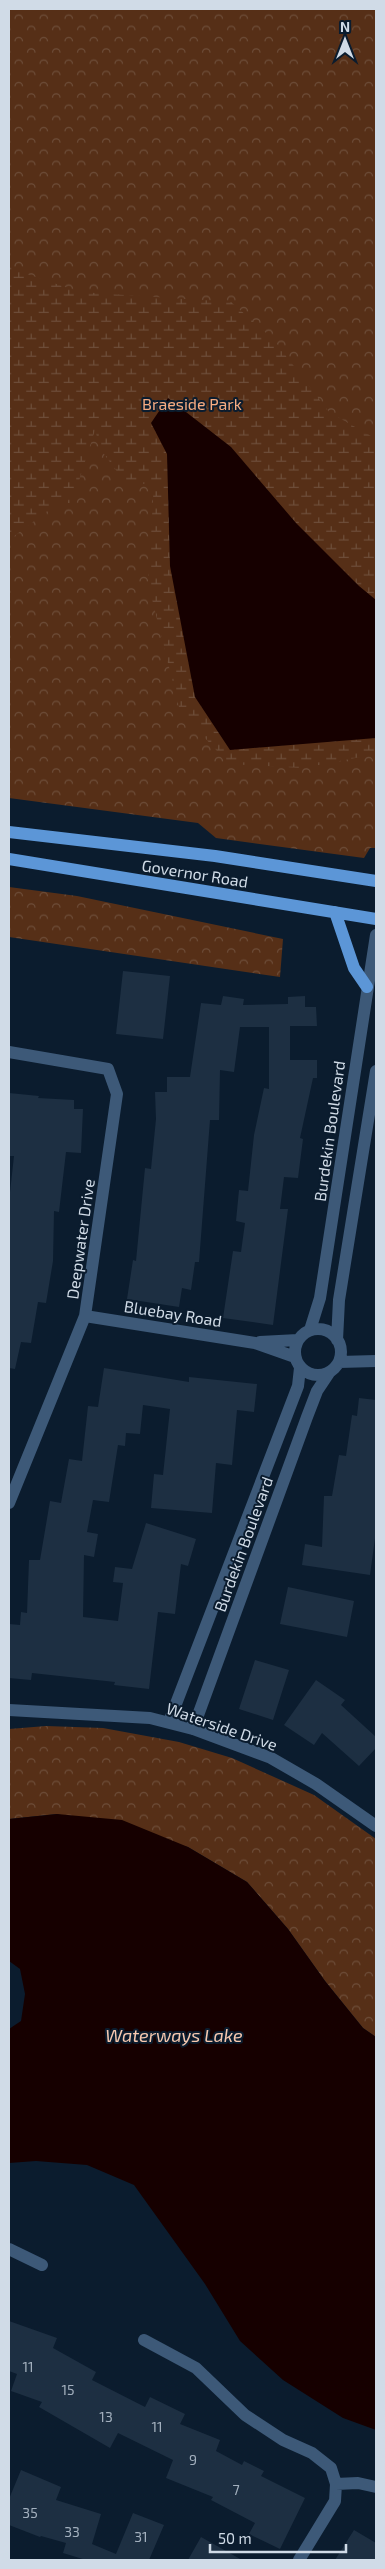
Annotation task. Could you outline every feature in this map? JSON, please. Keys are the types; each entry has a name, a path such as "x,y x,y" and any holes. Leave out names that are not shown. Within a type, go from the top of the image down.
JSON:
{"main road":[{"name":"Governor Road","path":"9,832 215,856 376,881"},
{"name":"Governor Road","path":"9,859 376,919"},
{"path":"335,912 354,968 367,987"}],"street":[{"name":"Burdekin Boulevard","path":"310,1330 320,1298 376,935"},
{"name":"Deepwater Drive","path":"9,1052 108,1068 117,1094 85,1316 9,1502"},
{"path":"374,1361 338,1343 325,1330 310,1330 298,1340 298,1363 314,1375 329,1373 339,1362 338,1343 341,1291 376,1072"},
{"name":"Bluebay Road","path":"85,1316 255,1342 298,1340"},
{"name":"Bluebay Road","path":"255,1342 298,1363"},
{"path":"339,1362 374,1361"},
{"name":"Burdekin Boulevard","path":"169,1722 298,1386 298,1363"},
{"name":"Burdekin Boulevard","path":"193,1729 307,1417 317,1391 329,1373"},
{"name":"Waterside Drive","path":"9,1710 140,1718 169,1722 193,1729 271,1758 316,1784 376,1826"},
{"path":"9,2249 42,2265"},
{"path":"144,2340 196,2368 245,2415 283,2440 312,2454 331,2468 336,2484 335,2501 300,2560"},
{"path":"336,2484 358,2483 376,2487"}],"green space":[{"name":"Braeside Park","path":"9,9 376,9 376,848 370,848 364,858 216,838 198,823 9,798"},
{"path":"9,264 24,273 80,292 231,302 274,340 329,412 376,439 376,600 359,586 296,523 231,447 151,423 167,454 169,491 230,750 376,738 376,754 303,768 229,764 180,711 148,583 154,483 127,485 101,450 95,430 72,503 58,503 9,540"},
{"path":"9,887 77,896 283,939 280,977 9,937"},
{"path":"46,1726 103,1728 179,1742 232,1758 314,1795 376,1839 376,2037 363,2028 325,1981 288,1929 247,1882 188,1847 57,1814 9,1819 9,1729"}],"water":[{"path":"168,398 231,447 296,523 359,586 376,600 376,738 230,750 195,697 170,566 167,454 151,423"},
{"name":"Waterways Lake","path":"57,1814 122,1820 188,1847 247,1882 288,1929 325,1981 363,2028 376,2037 376,2430 343,2418 283,2380 240,2341 205,2284 134,2185 87,2165 36,2161 9,2163 9,2029 21,2021 25,1994 20,1969 9,1961 9,1819"}],"building":[{"path":"123,971 170,976 163,1039 116,1034"},
{"path":"223,996 244,999 243,1005 288,1004 288,997 305,996 305,1007 316,1007 317,1026 290,1026 290,1060 317,1060 317,1078 313,1078 300,1138 303,1139 298,1178 284,1177 280,1209 288,1209 273,1325 223,1318 233,1251 241,1252 245,1223 236,1221 239,1190 248,1191 254,1135 264,1088 269,1089 269,1027 240,1027 234,1072 220,1070 219,1120 210,1120 199,1262 195,1262 191,1290 182,1288 179,1307 127,1299 133,1260 136,1261 145,1168 151,1169 156,1119 155,1092 167,1092 167,1077 190,1077 201,1003 221,1005"},
{"path":"9,1093 39,1096 38,1098 74,1100 74,1109 83,1109 81,1153 66,1152 59,1212 54,1211 53,1261 46,1303 38,1302 31,1343 21,1342 15,1369 9,1368 9,1201 14,1156 9,1156"},
{"path":"104,1368 189,1382 189,1377 257,1384 254,1412 237,1410 232,1465 216,1463 212,1513 151,1508 154,1474 163,1475 170,1409 143,1405 140,1434 126,1433 125,1446 118,1445 109,1502 93,1500 87,1532 98,1534 94,1557 84,1555 83,1617 118,1621 123,1583 113,1582 115,1567 132,1569 146,1523 196,1539 188,1566 181,1564 175,1614 158,1612 149,1689 114,1685 115,1682 32,1673 31,1680 9,1678 9,1624 20,1625 21,1612 27,1613 29,1560 40,1560 50,1501 61,1503 69,1459 82,1461 88,1406 98,1407"},
{"path":"359,1398 376,1400 376,1531 370,1575 302,1565 305,1544 322,1547 324,1496 332,1496 339,1455 346,1456 352,1415 357,1416"},
{"path":"288,1587 354,1601 347,1637 280,1624"},
{"path":"255,1660 289,1670 273,1720 239,1709"},
{"path":"316,1680 345,1700 341,1705 376,1737 376,1748 359,1766 322,1733 314,1745 284,1725"},
{"path":"9,2321 57,2338 53,2348 96,2372 92,2380 145,2407 150,2397 185,2414 180,2424 220,2440 216,2451 242,2465 244,2461 264,2471 261,2476 305,2498 280,2549 249,2534 255,2523 211,2500 213,2497 166,2478 173,2460 118,2433 110,2448 39,2407 42,2402 11,2391 17,2374 9,2371"},
{"path":"21,2470 61,2487 56,2500 101,2514 92,2544 116,2554 133,2513 164,2525 149,2560 86,2560 63,2553 66,2543 40,2537 9,2525 9,2499"},
{"path":"354,2530 376,2543 376,2560 335,2560"},
{"path":"201,2537 242,2560 188,2560"}]}
